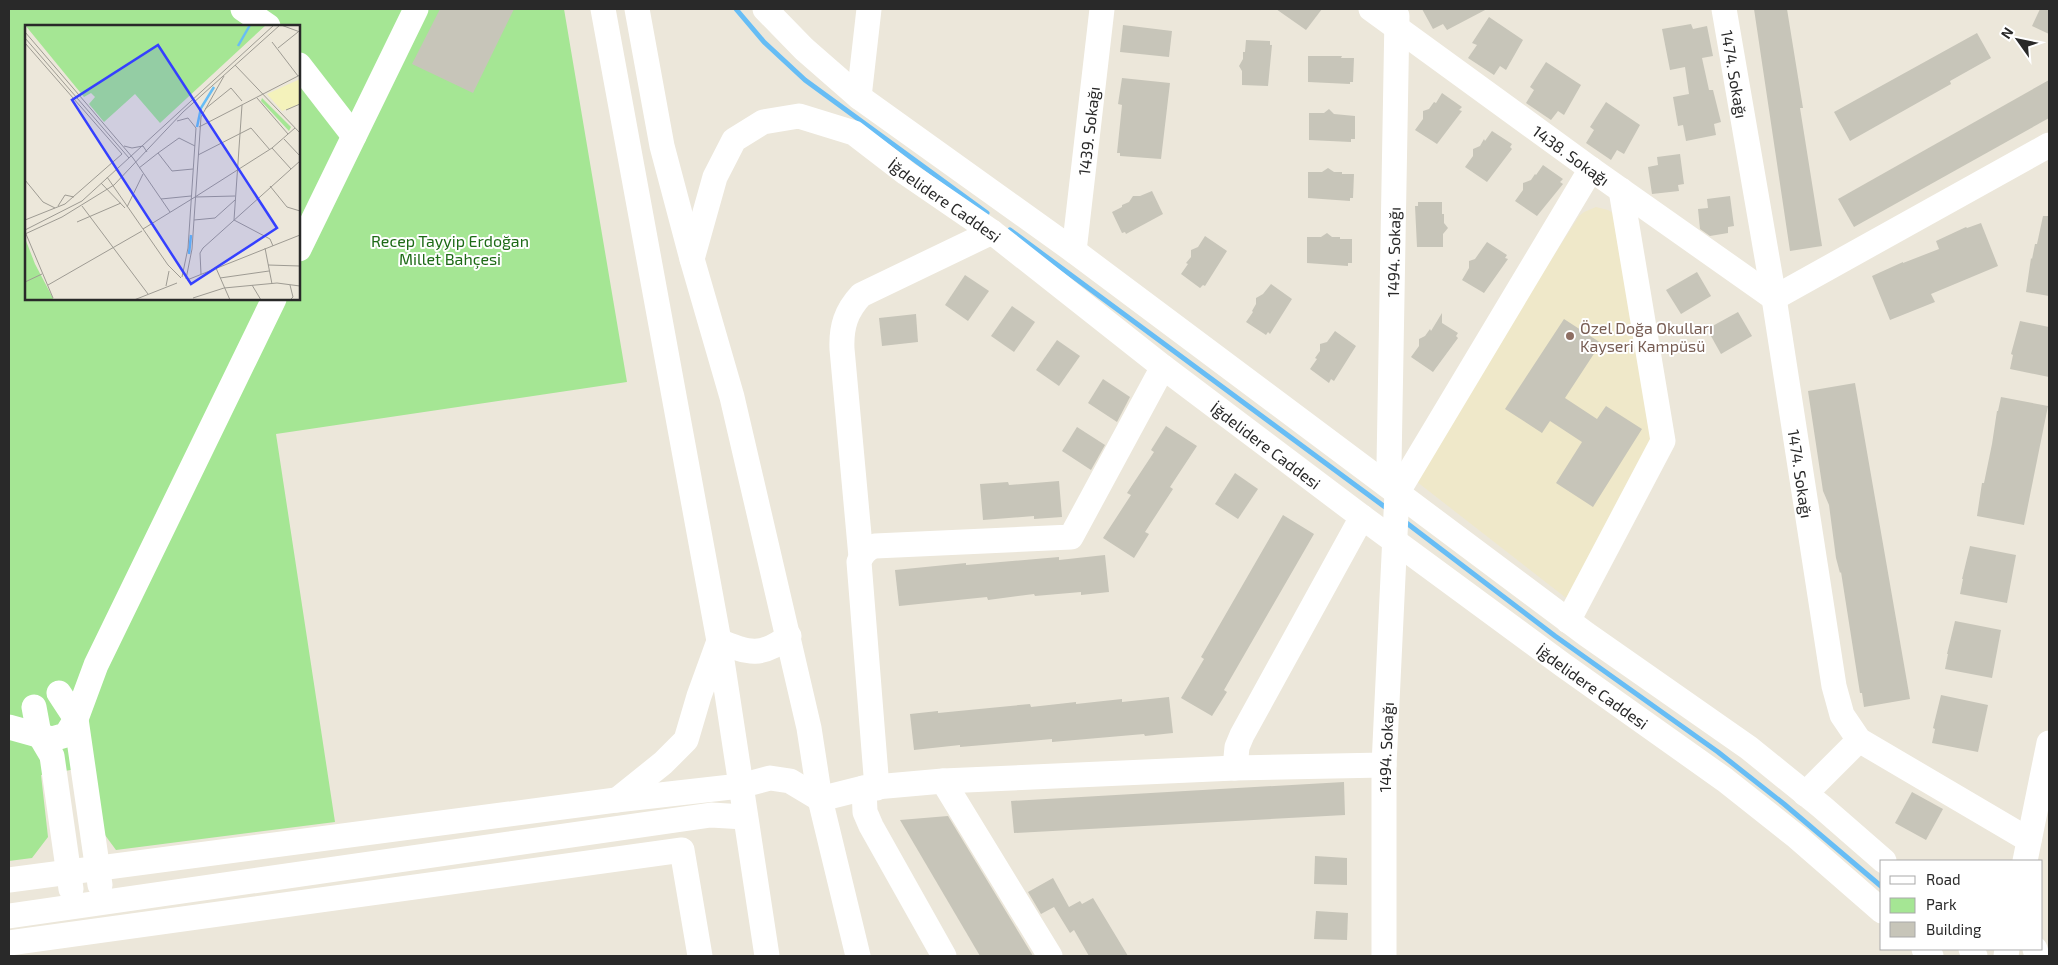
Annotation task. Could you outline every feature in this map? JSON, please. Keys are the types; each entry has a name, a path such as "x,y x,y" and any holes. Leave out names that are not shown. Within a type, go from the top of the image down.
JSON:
{"street":[{"path":"243,9 267,25"},
{"path":"300,246 416,9"},
{"path":"603,9 719,641 767,956"},
{"path":"637,9 662,146 732,397 789,636 809,728 820,799 858,956"},
{"name":"İğdelidere Caddesi","path":"765,9 804,49 859,97 1074,251 1395,513 1563,665 1725,780 1797,837 1880,909"},
{"path":"859,97 869,9"},
{"name":"1439. Sokağı","path":"1074,251 1102,9"},
{"name":"1438. Sokağı","path":"1371,9 1397,19 1591,169 1774,298"},
{"name":"1474. Sokağı","path":"1724,9 1774,298 1834,686 1842,715 1859,740 2027,851"},
{"name":"1494. Sokağı","path":"1384,956 1384,765 1395,513 1390,465 1397,19"},
{"path":"300,66 354,136"},
{"name":"İğdelidere Caddesi","path":"692,259 715,177 734,140 763,122 799,116 854,133 906,173 992,232 1163,367 1362,517 1395,513 1568,621 1712,721 1805,794 1883,860"},
{"path":"1774,298 2049,144"},
{"path":"1395,513 1591,169"},
{"path":"1568,621 1663,441 1621,190"},
{"path":"861,557 842,348 843,324 847,313 861,295 992,232"},
{"path":"9,727 52,739 66,734 76,719 96,666 274,300"},
{"path":"944,956 865,812 871,788 859,562 869,548 874,546 1071,537 1163,367"},
{"path":"1235,768 1237,747 1242,735 1362,517"},
{"path":"719,641 747,652 758,652 768,650 789,636"},
{"path":"616,800 663,764 686,740 699,696 719,641"},
{"path":"9,714 34,706 59,693 96,666"},
{"path":"59,693 76,719 102,903"},
{"path":"34,706 39,734 52,756 74,907"},
{"path":"1805,794 1859,740"},
{"path":"2027,851 2049,743"},
{"path":"9,880 616,800 740,786 770,778 790,781 820,799 871,788 943,781 1235,768 1384,765"},
{"path":"943,781 1050,956"},
{"path":"9,916 710,815 745,816"},
{"path":"9,943 682,850 700,956"}],"shaded area":[{"name":"Özel Doğa Okulları Kayseri Kampüsü","path":"1596,207 1613,213 1655,442 1570,601 1412,478 1579,216"}],"green space":[{"name":"Recep Tayyip Erdoğan Millet Bahçesi","path":"9,9 564,9 627,382 276,434 335,822 116,850 102,831 94,766 41,775 48,837 32,858 9,861"}],"building":[{"path":"440,9 514,9 473,93 412,64"},
{"path":"1276,9 1322,9 1306,30"},
{"path":"1422,9 1487,9 1447,30 1443,24 1433,29"},
{"path":"1754,9 1787,9 1803,108 1800,108 1822,246 1790,251"},
{"path":"2040,9 2049,9 2049,34 2032,26"},
{"path":"1489,17 1523,40 1506,70 1500,66 1494,75 1468,58 1477,45 1472,43"},
{"path":"1691,24 1693,29 1707,26 1713,56 1702,58 1709,90 1713,90 1721,122 1714,124 1716,135 1686,141 1683,125 1678,126 1673,97 1689,94 1685,67 1670,70 1662,29"},
{"path":"1123,25 1172,31 1169,57 1120,52"},
{"path":"1977,33 1991,58 1950,81 1951,84 1850,141 1834,112"},
{"path":"1246,40 1270,41 1270,45 1272,45 1268,86 1242,85 1242,71 1239,66 1243,59 1243,52 1245,52"},
{"path":"1308,56 1354,58 1353,82 1350,82 1350,84 1308,82"},
{"path":"1546,62 1581,85 1564,115 1558,111 1551,120 1526,103 1534,90 1530,87"},
{"path":"1122,78 1170,83 1161,159 1120,156 1120,153 1117,153 1122,105 1118,104"},
{"path":"2049,80 2049,118 1854,227 1838,199"},
{"path":"1442,93 1462,107 1459,110 1462,111 1437,144 1415,130 1423,119 1423,111 1429,109 1434,102 1436,103"},
{"path":"1606,102 1640,125 1624,154 1617,150 1611,160 1586,143 1594,130 1590,127"},
{"path":"1329,109 1334,114 1355,116 1355,139 1351,139 1351,142 1309,140 1309,113 1324,113"},
{"path":"1492,131 1512,144 1510,147 1512,149 1487,182 1465,167 1473,156 1473,149 1480,146"},
{"path":"1680,154 1684,184 1678,185 1679,191 1652,194 1648,167 1658,165 1657,157"},
{"path":"1543,165 1563,179 1560,182 1563,184 1537,216 1515,201 1523,190 1523,183 1531,180"},
{"path":"1328,168 1334,172 1342,172 1342,174 1354,174 1353,198 1350,198 1350,201 1308,198 1308,172 1322,172"},
{"path":"1152,191 1163,214 1126,234 1125,232 1122,233 1112,212 1129,202 1133,196 1140,196"},
{"path":"1730,196 1734,226 1728,227 1728,233 1710,236 1700,229 1698,209 1708,208 1707,199"},
{"path":"1418,202 1442,202 1444,223 1448,228 1443,234 1443,247 1417,247 1415,206 1418,206"},
{"path":"2043,216 2049,216 2049,296 2026,292 2031,258 2035,244 2037,244"},
{"path":"1981,223 1998,266 1931,294 1935,302 1890,320 1872,276 1939,249 1936,241 1966,227"},
{"path":"1327,233 1332,237 1340,237 1340,239 1352,239 1352,263 1348,263 1348,266 1307,263 1307,237 1321,237"},
{"path":"1205,236 1227,251 1205,286 1203,285 1200,288 1181,274 1191,257 1191,250 1198,247"},
{"path":"1487,242 1507,255 1505,258 1508,259 1484,293 1462,280 1469,268 1469,261 1475,259"},
{"path":"1697,272 1711,296 1681,314 1666,290"},
{"path":"965,275 989,291 968,321 945,305"},
{"path":"1271,284 1292,299 1270,334 1268,332 1266,335 1246,322 1253,312 1256,298 1263,294"},
{"path":"1012,306 1035,322 1014,352 991,336"},
{"path":"1738,312 1752,336 1721,354 1707,329"},
{"path":"1442,313 1442,323 1458,333 1456,336 1458,338 1433,372 1411,357 1419,346 1419,339 1425,336 1430,329 1431,331"},
{"path":"916,314 918,342 882,346 879,318"},
{"path":"1564,319 1601,343 1565,398 1597,419 1606,406 1642,429 1593,507 1556,483 1582,442 1550,421 1542,433 1505,409"},
{"path":"2020,321 2049,327 2049,377 2010,369 2013,355 2011,354"},
{"path":"1335,331 1356,346 1334,381 1331,379 1329,383 1310,369 1317,359 1315,358 1320,351 1320,344 1327,342"},
{"path":"1057,340 1080,356 1059,386 1036,370"},
{"path":"1103,379 1130,397 1117,422 1088,403"},
{"path":"1855,383 1910,699 1864,707 1862,693 1860,693 1841,572 1836,558 1829,505 1823,491 1808,391"},
{"path":"2001,397 2048,406 2024,525 1977,516 1982,483 1984,483"},
{"path":"1166,426 1197,446 1170,487 1173,489 1145,532 1149,534 1134,558 1103,538 1131,495 1127,493 1154,452 1151,450"},
{"path":"1077,427 1105,445 1091,470 1062,451"},
{"path":"1235,473 1258,489 1238,519 1215,504"},
{"path":"1059,481 1062,517 1034,519 1034,516 983,520 980,484 1008,482 1009,485"},
{"path":"1283,515 1314,534 1224,690 1227,692 1212,716 1181,698 1204,659 1201,657"},
{"path":"1970,546 2016,555 2007,603 1960,594"},
{"path":"1105,555 1109,592 1081,595 1081,592 1035,596 1034,594 988,600 987,597 899,606 895,570 966,563 966,565 1059,557 1059,560"},
{"path":"1955,621 2001,630 1992,678 1945,669"},
{"path":"1941,695 1988,705 1978,752 1932,743 1935,729 1933,728"},
{"path":"1169,697 1173,733 1052,742 1052,739 960,747 960,745 914,750 910,714 1030,704 1031,707 1076,702 1076,704 1122,699 1122,702"},
{"path":"1344,782 1345,815 1014,833 1011,801"},
{"path":"1912,792 1943,809 1926,840 1895,823"},
{"path":"948,816 1033,956 980,956 900,820"},
{"path":"1315,856 1347,858 1347,885 1314,884"},
{"path":"1053,878 1069,907 1080,901 1082,904 1093,898 1128,956 1089,956 1074,930 1070,933 1054,907 1041,914 1028,892"},
{"path":"1316,911 1348,913 1347,940 1314,939"}],"waterway":[{"path":"736,9 764,42 805,80 987,213"},
{"path":"1010,230 1389,510"},
{"path":"1404,521 1555,636 1718,752 1784,804 1880,885"}],"place":[{"name":"Özel Doğa Okulları Kayseri Kampüsü","path":"1570,336"}]}
